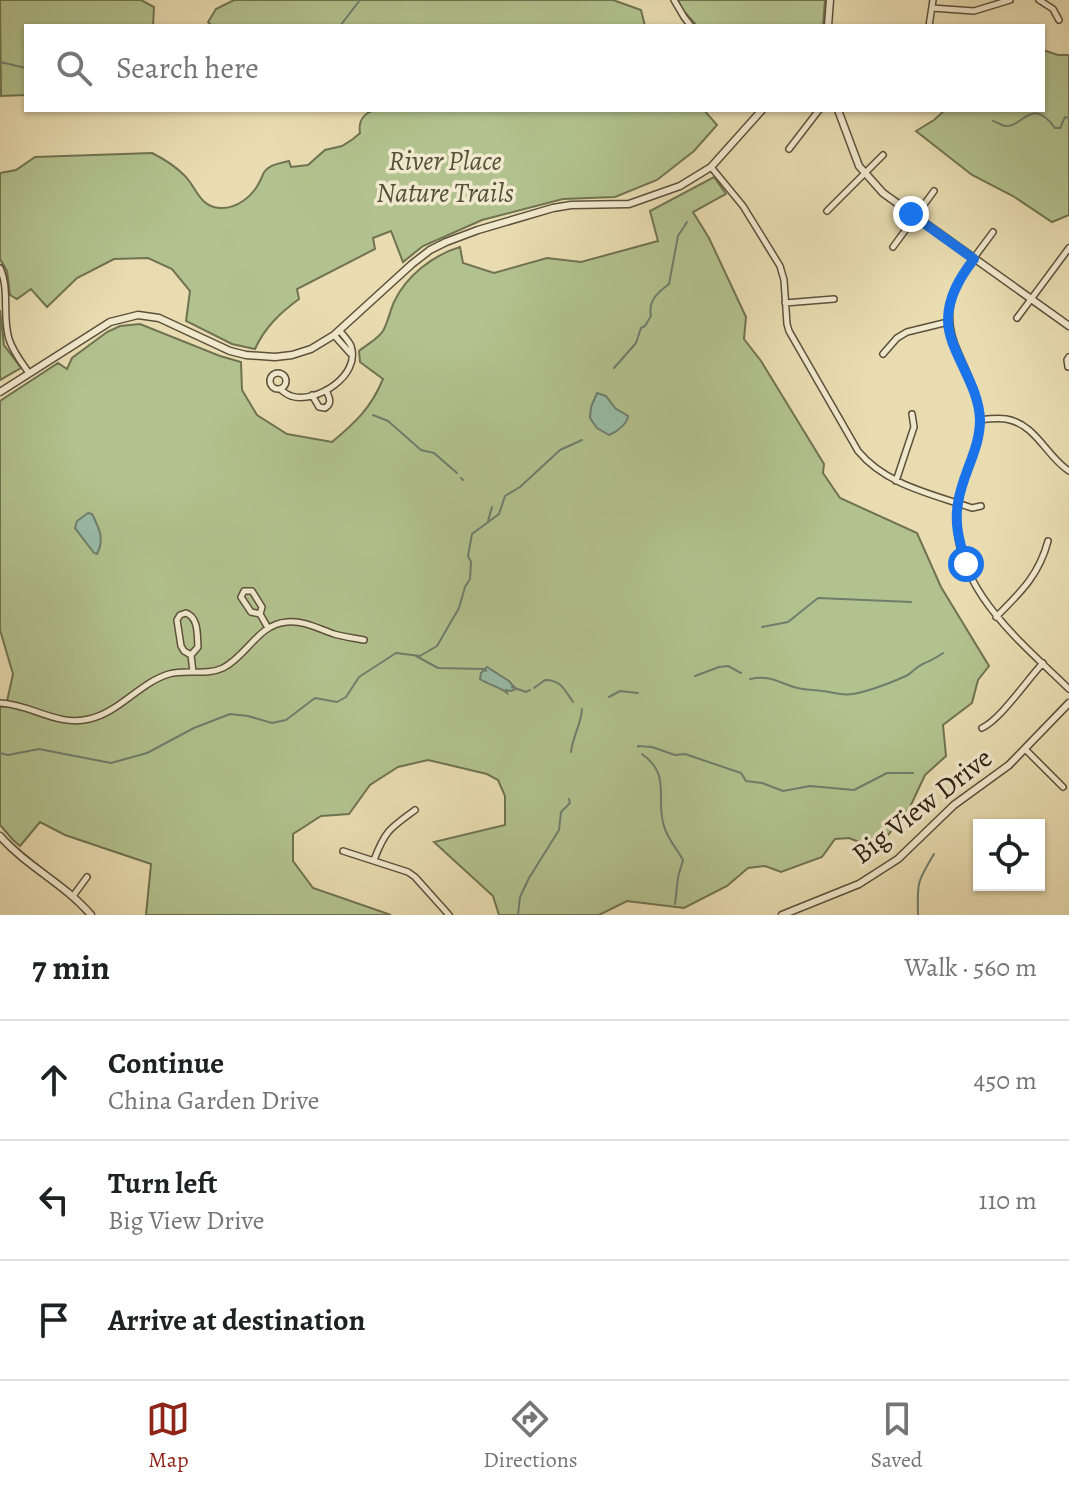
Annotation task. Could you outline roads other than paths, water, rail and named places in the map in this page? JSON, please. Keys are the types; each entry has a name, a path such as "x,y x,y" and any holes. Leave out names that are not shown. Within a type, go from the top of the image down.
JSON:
{"street":[{"path":"674,0 689,24"},
{"path":"828,24 830,0"},
{"path":"929,24 933,0"},
{"path":"932,8 974,11 1010,0"},
{"path":"1039,0 1053,9 1059,20"},
{"path":"0,392 110,322 138,315 159,318 230,351 263,358 311,349 337,333 430,250 457,237 553,208 629,204 680,186 711,167 760,112"},
{"path":"789,149 817,112"},
{"path":"839,112 859,166 883,193 1069,326"},
{"path":"827,211 883,155"},
{"path":"711,167 743,206 777,260 784,280 789,331 858,451 873,467 896,481 972,508 981,506"},
{"path":"893,247 934,191"},
{"path":"993,232 957,283 949,307 948,322 954,344 973,385 980,420 976,448 958,503 956,522 959,541 980,594 996,617 1069,689"},
{"path":"1017,318 1069,248"},
{"path":"0,268 5,283 8,337 29,373"},
{"path":"785,303 834,299"},
{"path":"883,354 907,332 948,322"},
{"path":"280,389 291,396 312,395 340,382 352,361 351,347 337,333"},
{"path":"1068,367 1069,357"},
{"path":"312,395 319,407 325,408 330,404 326,390"},
{"path":"896,481 914,427 912,414"},
{"path":"980,420 1005,419 1026,427 1069,471"},
{"path":"996,617 1030,582 1043,559 1048,541"},
{"path":"260,614 251,612 241,597 244,591 252,591 262,607 260,614 268,628"},
{"path":"191,655 181,646 177,620 186,613 195,619 197,634 198,647 191,655 193,672"},
{"path":"0,703 15,704 68,721 87,720 110,712 163,677 222,668 268,628 282,622 302,622 338,635 364,640"},
{"path":"982,728 991,723 1043,663"},
{"name":"Big View Drive","path":"782,915 859,884 898,859 954,805 1000,773 1069,703"},
{"path":"1025,749 1063,787"},
{"path":"374,860 389,830 415,810"},
{"path":"0,836 73,896 91,915"},
{"path":"343,851 400,869 415,877 449,915"},
{"path":"73,896 87,877"}],"waterway":[{"path":"342,24 360,0"},
{"path":"0,62 24,68"},
{"path":"993,121 1011,125 1033,113 1040,114 1055,128 1060,128 1065,117 1069,118"},
{"path":"614,368 636,343 641,328 651,316 654,298 669,284 678,236 687,222"},
{"path":"373,415 388,421 421,450 434,453 457,473"},
{"path":"0,753 8,755 39,749 111,763 147,753 194,728 230,714 272,723 286,720 315,698 337,702 346,697 359,677 396,653 420,656 437,646 459,608 470,579 471,562 468,556 472,534 499,514 505,496 520,487 560,450 582,440"},
{"path":"488,521 492,507"},
{"path":"762,627 788,622 818,598 911,602"},
{"path":"750,679 766,678 795,688 853,694 906,676 943,653"},
{"path":"416,656 438,668 486,671"},
{"path":"695,676 728,666 741,673"},
{"path":"534,688 545,680 555,682 562,686 573,702"},
{"path":"512,687 526,692 530,690"},
{"path":"609,697 620,691 638,693"},
{"path":"571,752 582,709"},
{"path":"638,747 652,747 675,755 685,754 741,773 746,781 783,791 810,786 854,790 887,773 913,773"},
{"path":"642,754 657,770 664,826 683,860 675,904"},
{"path":"518,915 520,897 559,830 561,812 570,803 569,799"},
{"path":"918,915 919,883 934,854"}],"park label":[{"name":"River Place Nature Trails","path":"445,177"}]}
